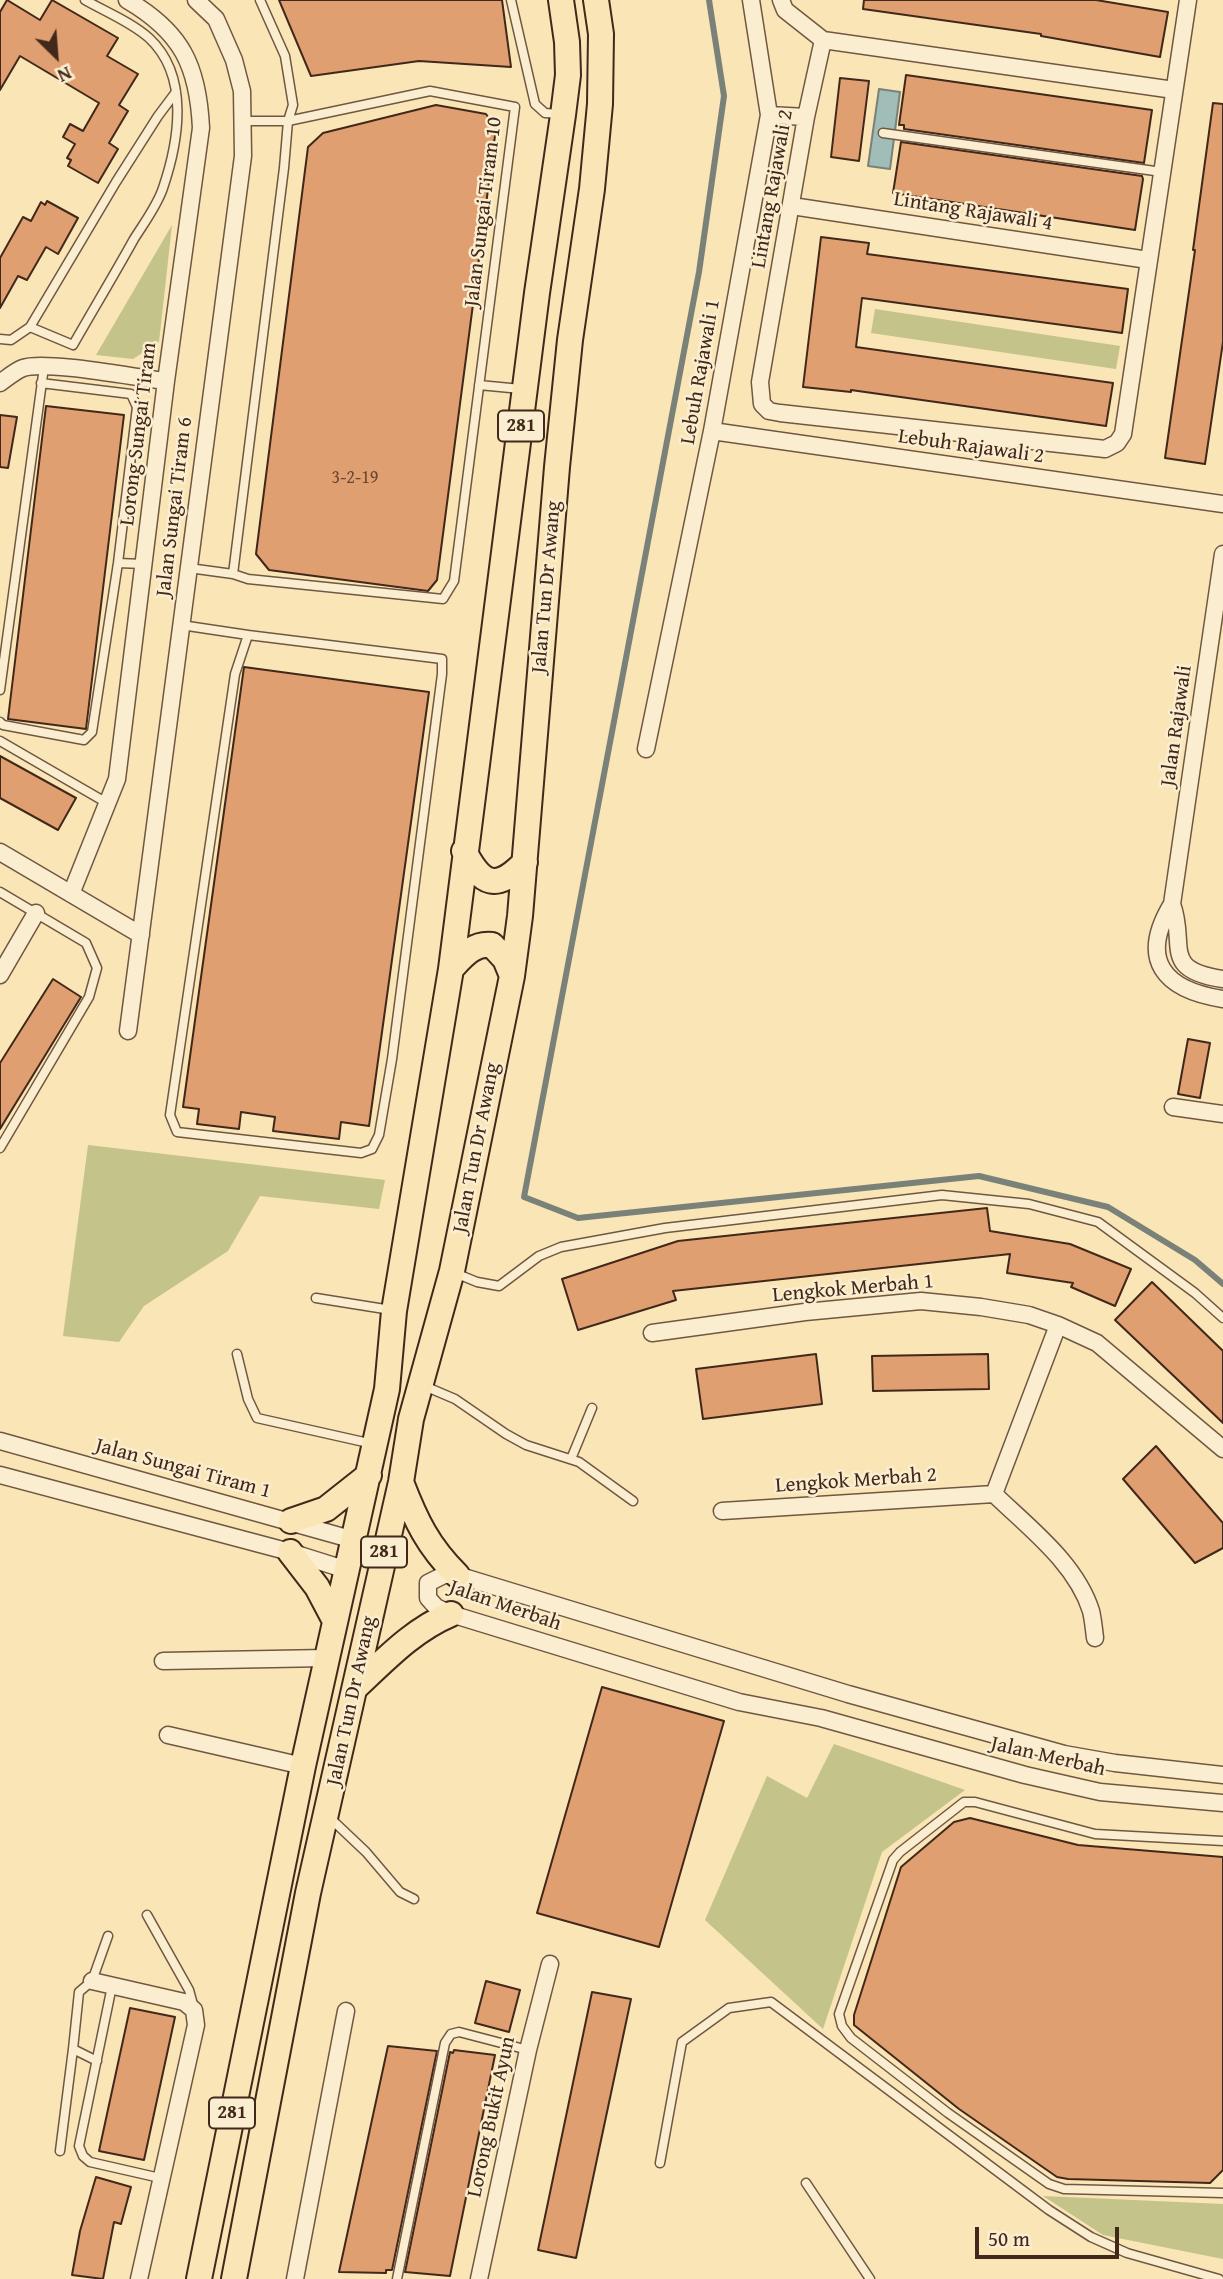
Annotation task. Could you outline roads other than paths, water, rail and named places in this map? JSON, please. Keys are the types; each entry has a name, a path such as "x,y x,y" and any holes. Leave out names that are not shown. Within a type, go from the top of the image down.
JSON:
{"main road":[{"name":"Jalan Tun Dr Awang","path":"198,2276 326,1658 387,1389 394,1311 451,969 464,851 563,115 568,75 561,0"},
{"name":"Jalan Tun Dr Awang","path":"234,2279 308,1893 401,1482 411,1419 452,1271 512,976 525,862 557,467 600,104 601,34 596,0"},
{"path":"464,851 479,875 493,881 510,875 525,862"},
{"path":"451,969 466,953 484,944 492,945 505,959 512,976"},
{"path":"291,1521 326,1509 369,1475"},
{"path":"401,1482 426,1538 437,1555 457,1576"},
{"path":"290,1552 317,1587 335,1621"},
{"path":"356,1687 411,1635 451,1614"}],"street":[{"name":"Lorong Sungai Tiram","path":"71,894 117,779 166,381 201,128 200,102 190,67 172,34 153,15 127,0"},
{"name":"Jalan Sungai Tiram 6","path":"128,1031 243,156 242,91 234,60 216,19 197,0"},
{"name":"Lebuh Rajawali 1","path":"646,749 712,431 769,115 751,0"},
{"path":"781,0 785,10 824,40 1174,90"},
{"path":"1148,260 1188,0"},
{"name":"Lintang Rajawali 2","path":"824,40 807,117 760,382 762,404 769,411 1105,449 1117,443 1123,434 1148,260"},
{"path":"769,115 807,117"},
{"name":"Lintang Rajawali 4","path":"792,206 1148,260"},
{"path":"0,383 22,368 42,375 166,381"},
{"name":"Lebuh Rajawali 2","path":"712,431 1223,504"},
{"name":"Jalan Rajawali","path":"1223,554 1172,904 1160,922 1157,941 1161,966 1173,982 1185,990 1223,999"},
{"path":"0,852 141,935"},
{"name":"Jalan Rajawali","path":"1172,904 1178,920 1177,947 1180,957 1191,970 1223,979"},
{"path":"0,975 36,913"},
{"path":"1173,1107 1223,1114"},
{"name":"Lengkok Merbah 1","path":"652,1333 805,1312 920,1301 1029,1315 1097,1343 1223,1449"},
{"path":"1058,1325 994,1493 1059,1558 1078,1584 1090,1610 1095,1638"},
{"name":"Jalan Sungai Tiram 1","path":"0,1440 354,1540"},
{"path":"0,1475 290,1552 347,1570"},
{"name":"Lengkok Merbah 2","path":"722,1511 994,1493"},
{"name":"Jalan Merbah","path":"1223,1775 1115,1763 1064,1754 848,1694 457,1576 437,1577 428,1583 426,1591 436,1608 451,1614 739,1702 821,1718 1025,1775 1100,1792 1223,1802"},
{"path":"163,1661 326,1658"},
{"path":"168,1735 303,1766"},
{"name":"Lorong Bukit Ayun","path":"479,2279 528,2050 550,1964"},
{"path":"92,1981 184,2002 194,2010 196,2025 139,2279"},
{"path":"295,2279 346,2011"}],"lane":[{"path":"30,327 73,345 162,191 176,137 176,92 167,62 149,38 85,0"},
{"path":"233,574 288,121 293,105 285,56 260,0"},
{"path":"511,0 535,104 545,113 563,115"},
{"name":"Jalan Sungai Tiram 10","path":"288,121 430,91 515,107 479,385"},
{"path":"0,339 11,340 30,327 116,181 176,92"},
{"path":"244,121 288,121"},
{"path":"883,133 1162,172"},
{"path":"0,690 42,375 131,394 137,407 118,563 92,732 84,740 2,725 0,722"},
{"path":"189,568 233,574 248,579 443,599 454,581 479,385 526,390"},
{"path":"118,563 143,564"},
{"path":"181,625 442,659 434,741 392,1059 379,1135 372,1149 361,1153 177,1132 170,1115 235,674 248,635"},
{"path":"0,741 107,803"},
{"path":"0,892 86,943 97,968 89,997 0,1148"},
{"path":"452,1271 477,1282 499,1286 539,1256 561,1247 666,1228 942,1195 1029,1204 1098,1222 1195,1293 1223,1318"},
{"path":"316,1298 394,1311"},
{"path":"237,1354 248,1399 257,1418 376,1444"},
{"path":"421,1385 455,1399 516,1439 579,1462 633,1501"},
{"path":"571,1459 592,1408"},
{"path":"1223,1841 1095,1834 975,1802 964,1802 893,1860 839,2014 842,2026 851,2038 948,2113 1049,2184 1064,2189 1223,2193"},
{"path":"327,1815 366,1852 400,1892 414,1899"},
{"path":"147,1915 189,1990 194,2010"},
{"path":"60,2151 79,1992 92,1981 108,1936"},
{"path":"112,1986 79,2146 83,2156 90,2162 160,2178"},
{"path":"660,2163 682,2042 729,2008 771,2002 1049,2210 1091,2237 1127,2253 1219,2279"},
{"path":"397,2279 445,2043 452,2034 459,2032 528,2050"},
{"path":"74,2049 97,2061"},
{"path":"806,2183 870,2279"}],"water":[{"path":"879,89 900,92 890,169 868,166"}],"waterway":[{"path":"709,0 724,96 699,272 524,1197 578,1218 979,1176 1108,1207 1195,1260 1223,1284"}]}
